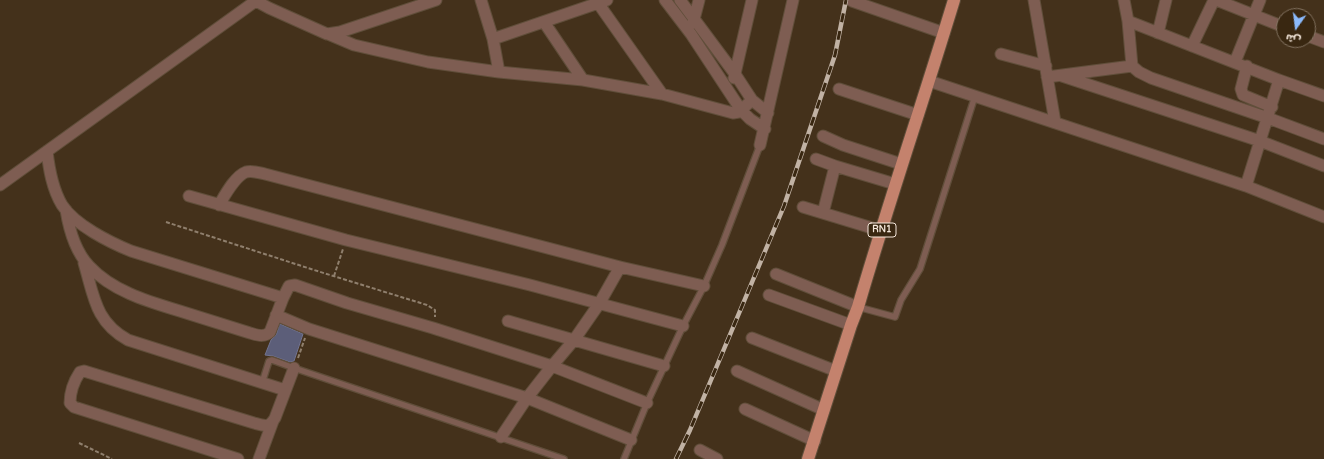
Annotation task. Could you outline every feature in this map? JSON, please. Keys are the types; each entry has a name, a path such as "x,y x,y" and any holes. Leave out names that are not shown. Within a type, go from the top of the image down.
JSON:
{"main road":[{"name":"RN1","path":"808,459 815,442 836,371 882,231 901,164 954,0"}],"street":[{"path":"0,185 256,0 270,8 354,45 428,62 499,72 583,80 662,94 733,114 742,110 752,100"},
{"path":"327,34 355,27 436,0"},
{"path":"481,0 493,39 499,72"},
{"path":"665,0 691,34 742,110 750,119 764,129"},
{"path":"680,0 735,74 752,100 768,113"},
{"path":"691,34 699,0"},
{"path":"730,92 752,0"},
{"path":"760,145 793,0"},
{"path":"1034,0 1055,122"},
{"path":"1124,0 1128,21 1132,66 1135,70 1151,78 1324,139"},
{"path":"1158,33 1166,0"},
{"path":"1192,46 1215,0 1276,23"},
{"path":"1235,62 1260,0"},
{"path":"852,1 944,33"},
{"path":"493,39 602,2 662,94"},
{"path":"1128,21 1324,96"},
{"path":"544,22 583,80"},
{"path":"1001,54 1046,72 1260,141 1324,166"},
{"path":"1062,76 1132,66"},
{"path":"1247,66 1241,89 1243,95 1272,106"},
{"path":"1246,186 1280,80"},
{"path":"929,81 1246,186 1324,217"},
{"path":"839,89 918,115"},
{"path":"823,136 843,145 901,164"},
{"path":"47,151 50,175 62,205 83,225 98,235 131,251 283,298"},
{"path":"816,159 895,184"},
{"path":"823,213 835,166"},
{"path":"219,205 232,184 240,176 246,172 255,172 620,268 704,286"},
{"path":"189,196 346,240 530,285 683,326"},
{"path":"803,207 882,231"},
{"path":"66,210 68,225 83,258 100,314 105,322 119,336 285,390"},
{"path":"83,258 88,266 101,278 122,291 152,303 250,333 262,336 268,334 283,298 290,286 295,285 347,303 433,328 552,366 647,403"},
{"path":"501,437 552,366 574,340 599,304 620,268"},
{"path":"776,274 858,306"},
{"path":"769,295 851,325"},
{"path":"276,315 309,329 528,398 632,440"},
{"path":"508,320 664,366"},
{"path":"752,338 836,371"},
{"path":"259,459 294,368"},
{"path":"238,459 193,446 74,407 70,403 70,398 76,378 80,372 84,371 254,423 268,426 273,421"},
{"path":"737,371 824,410"},
{"path":"745,409 815,442"},
{"path":"700,450 717,459"}],"lane":[{"path":"858,306 895,317 902,300 920,269 975,96"},
{"path":"624,459 664,366 704,286 742,194 760,145"},
{"path":"262,382 267,365 271,360 564,459"}],"path":[{"path":"166,222 427,305 435,310 436,314 433,328"},
{"path":"334,276 346,240"},
{"path":"294,368 309,329"},
{"path":"79,443 112,459"}],"building":[{"path":"280,324 303,334 294,361 290,362 265,355"}],"railway":[{"path":"676,459 690,430 784,206 835,55 846,0"}]}
